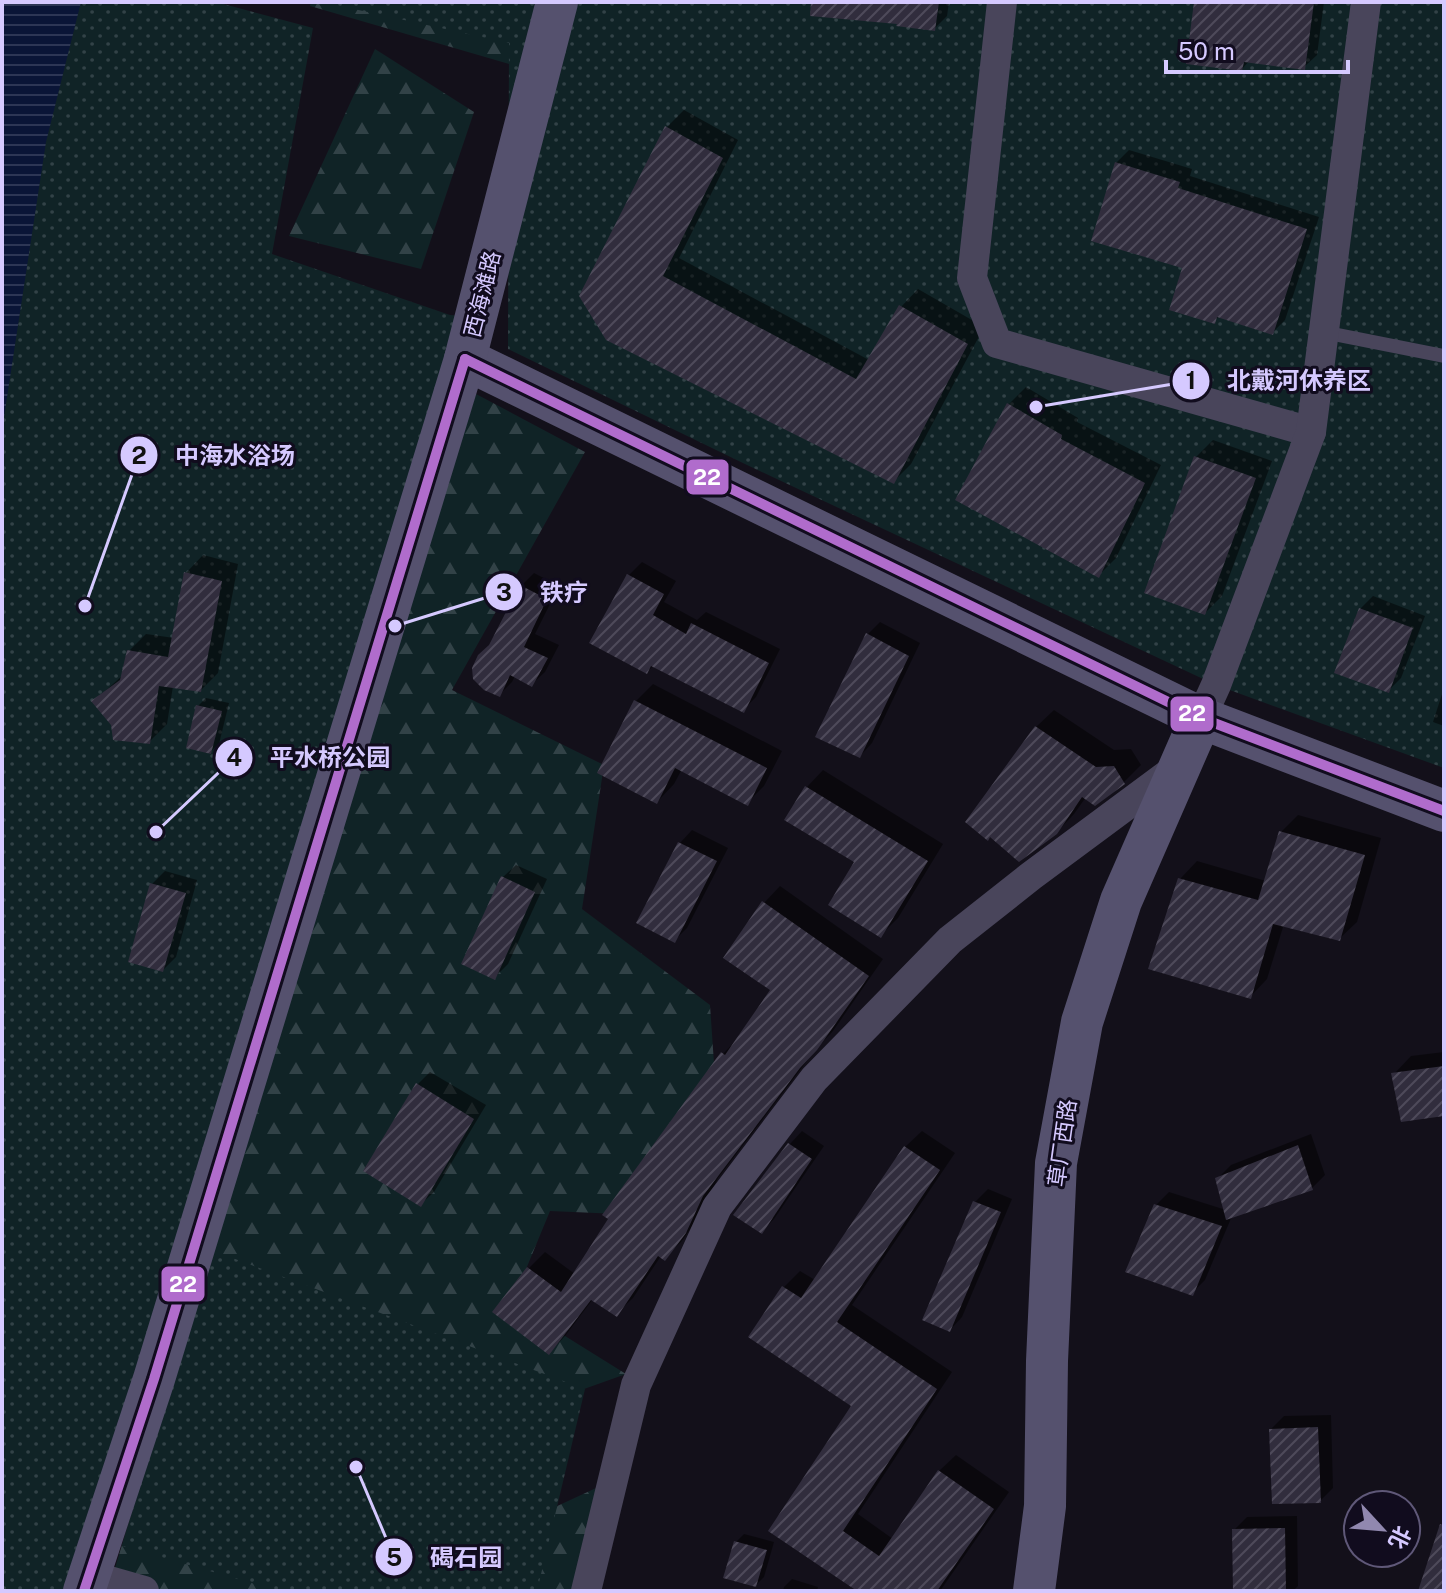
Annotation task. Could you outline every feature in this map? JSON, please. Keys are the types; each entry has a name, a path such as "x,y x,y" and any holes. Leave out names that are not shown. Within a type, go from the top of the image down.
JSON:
{"main road":[{"name":"西海滩路","path":"86,1583 159,1364 465,359 557,2"},
{"path":"465,359 1201,718 1444,811"},
{"name":"草厂西路","path":"1034,1591 1045,1506 1047,1361 1056,1163 1082,1022 1121,901 1201,718"}],"street":[{"path":"1002,2 972,278 997,343 1311,432"},
{"path":"1201,718 1311,432 1366,2"},
{"path":"586,1591 636,1385 717,1207 814,1079 950,940 1180,766"},
{"path":"86,1583 144,1591"}],"lane":[{"path":"1323,332 1444,356"}],"green space":[{"path":"66,2 216,2 313,28 272,254 450,315 465,316 79,1591 2,1591 2,320"},
{"path":"311,2 535,2 523,68 310,6"},
{"path":"322,2 1444,2 1444,768 1216,685 508,349 509,43"},
{"path":"375,49 474,112 421,269 289,236"},
{"path":"476,394 585,452 452,690 604,765 582,909 710,1005 715,1078 619,1214 550,1211 512,1303 626,1374 528,1409 540,1514 622,1476 578,1591 108,1591 304,945"},
{"path":"211,1250 585,1389 537,1591 280,1591 122,1546"}],"water":[{"path":"2,2 81,2 46,142 2,430"}],"building":[{"path":"811,2 939,2 935,31 897,24 810,16"},
{"path":"1194,2 1314,2 1305,70 1244,62 1242,71 1186,64"},
{"path":"665,126 723,158 663,276 856,379 899,305 968,344 894,484 606,340 579,296"},
{"path":"1115,162 1180,182 1178,188 1307,229 1273,335 1217,317 1215,324 1169,310 1182,268 1091,241"},
{"path":"1007,403 1062,435 1061,439 1145,483 1099,578 955,500"},
{"path":"1194,456 1256,478 1205,615 1144,593"},
{"path":"184,572 222,581 201,692 159,686 150,744 113,740 111,725 91,701 120,680 127,650 168,657"},
{"path":"627,574 664,594 653,615 686,634 691,623 769,663 744,713 651,666 647,674 589,643"},
{"path":"520,585 547,599 524,647 548,658 532,687 510,675 500,697 484,690 473,679 472,668 478,655 489,645"},
{"path":"1359,608 1413,628 1389,693 1334,673"},
{"path":"866,633 909,656 860,758 815,737"},
{"path":"634,700 767,768 748,806 675,768 657,804 597,773"},
{"path":"196,705 222,711 211,754 186,748"},
{"path":"1035,726 1096,767 1114,766 1125,784 1095,806 1082,797 1057,834 1019,862 990,837 988,841 965,822"},
{"path":"805,786 928,861 881,938 828,905 854,862 784,820"},
{"path":"1279,831 1365,855 1340,941 1273,924 1251,999 1148,969 1178,878 1258,900"},
{"path":"678,842 717,861 675,943 636,923"},
{"path":"501,876 535,892 495,980 461,964"},
{"path":"150,883 186,893 163,972 128,962"},
{"path":"762,901 869,976 817,1050 703,1196 686,1233 665,1261 658,1256 617,1317 591,1300 549,1355 492,1312 527,1267 561,1292 608,1219 602,1215 721,1052 725,1055 770,990 723,958"},
{"path":"1444,1066 1444,1116 1401,1122 1391,1073"},
{"path":"416,1083 474,1119 421,1207 363,1171"},
{"path":"788,1143 812,1159 762,1234 733,1215"},
{"path":"1298,1145 1313,1190 1226,1220 1215,1178"},
{"path":"904,1146 940,1170 837,1322 937,1389 843,1531 879,1556 938,1470 994,1509 937,1591 857,1591 768,1531 851,1406 748,1337 782,1286 801,1298"},
{"path":"973,1201 1001,1212 950,1332 922,1320"},
{"path":"1154,1204 1222,1226 1193,1296 1125,1272"},
{"path":"1318,1427 1321,1503 1272,1504 1269,1429"},
{"path":"1440,1524 1444,1525 1444,1591 1418,1591"},
{"path":"1285,1528 1286,1591 1233,1591 1232,1529"},
{"path":"734,1541 767,1550 756,1587 723,1578"}],"transit line":[{"name":"22","path":"465,359 1201,718 1444,811"},
{"name":"22","path":"84,1591 154,1379 465,359"}],"place":[{"name":"北戴河休养区","path":"1036,407"},
{"name":"中海水浴场","path":"85,606"},
{"name":"铁疗","path":"395,626"},
{"name":"平水桥公园","path":"156,832"},
{"name":"碣石园","path":"356,1467"}]}
